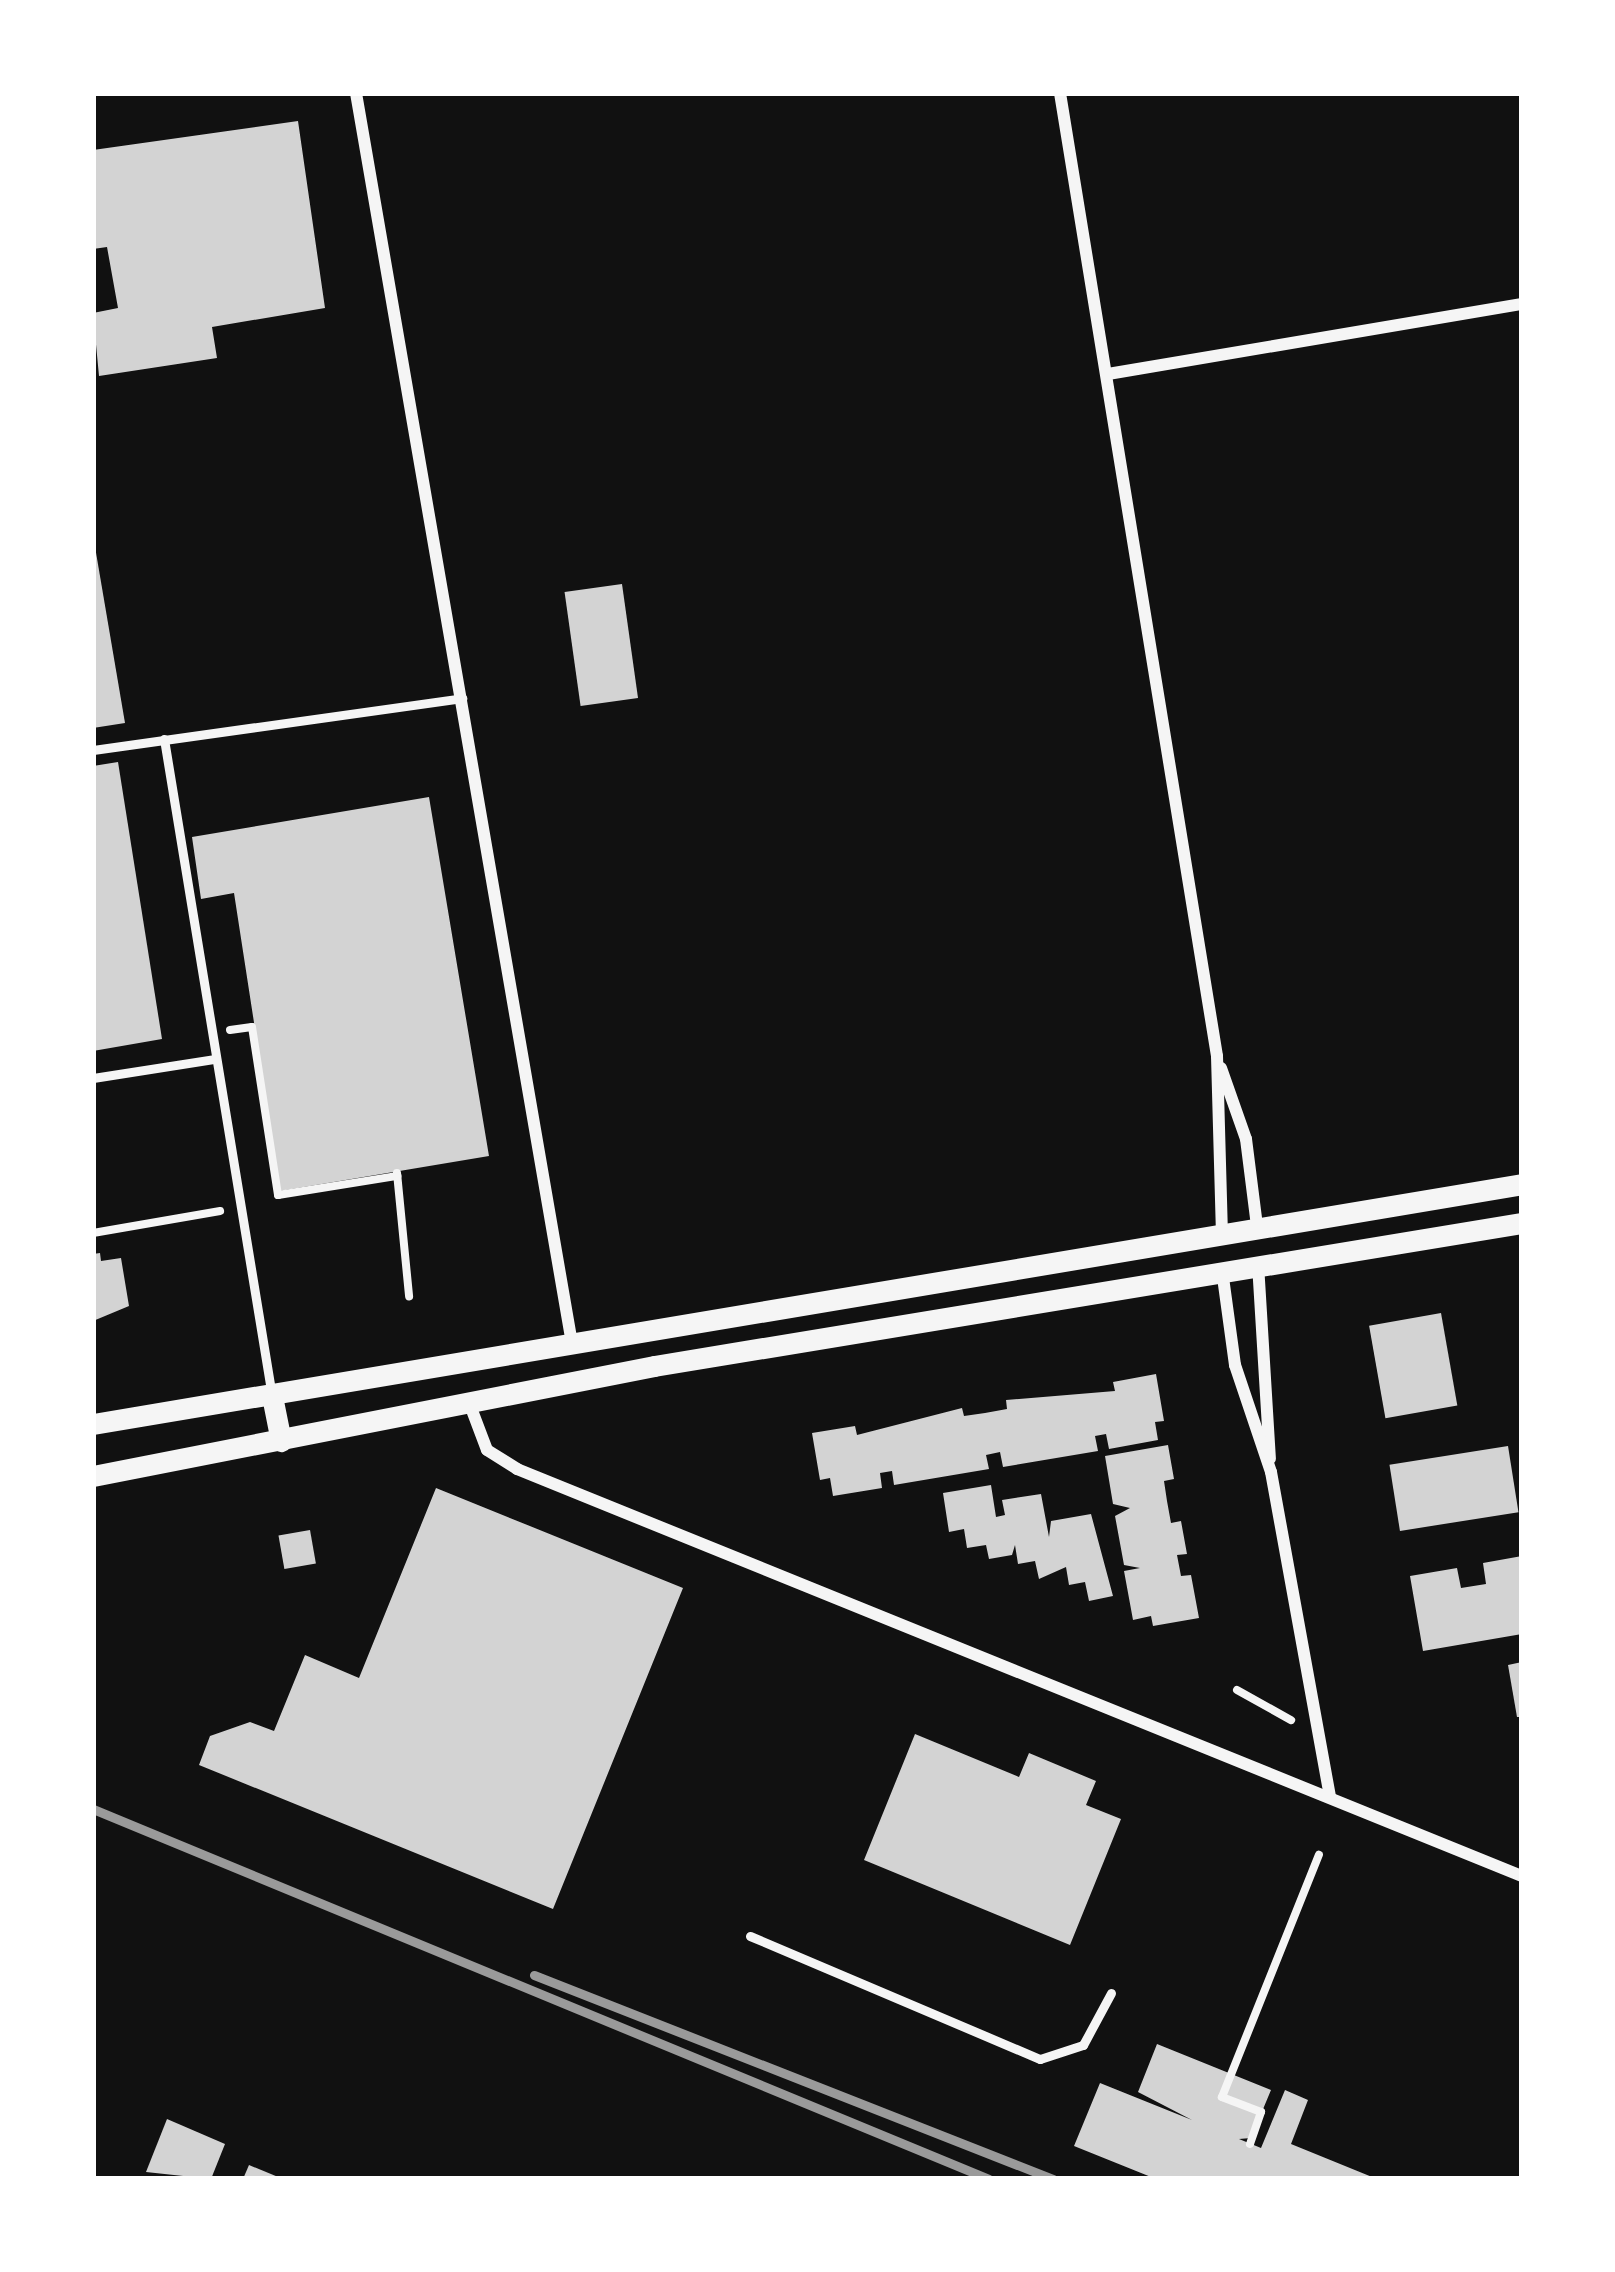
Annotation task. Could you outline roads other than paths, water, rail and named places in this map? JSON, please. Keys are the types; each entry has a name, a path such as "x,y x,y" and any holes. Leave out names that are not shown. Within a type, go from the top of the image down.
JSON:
{"street":[{"path":"356,93 579,1382"},
{"path":"1060,93 1217,1056 1222,1268 1235,1365 1270,1472"},
{"path":"1108,374 1522,304"},
{"path":"1217,1056 1246,1139 1257,1226 1270,1472 1330,1797"},
{"path":"93,1424 1522,1184"},
{"path":"1455,1196 1466,1231"},
{"path":"93,1476 579,1382 1222,1268 1522,1223"},
{"path":"462,1364 470,1406 487,1450 517,1469 1522,1876"},
{"path":"272,1396 281,1441"}],"lane":[{"path":"93,750 462,698"},
{"path":"164,739 272,1396"},
{"path":"93,1078 214,1059"},
{"path":"750,1936 1040,2059 1083,2044 1111,1993"}],"railway":[{"path":"93,1809 989,2179"},
{"path":"534,1975 1053,2179"}]}
